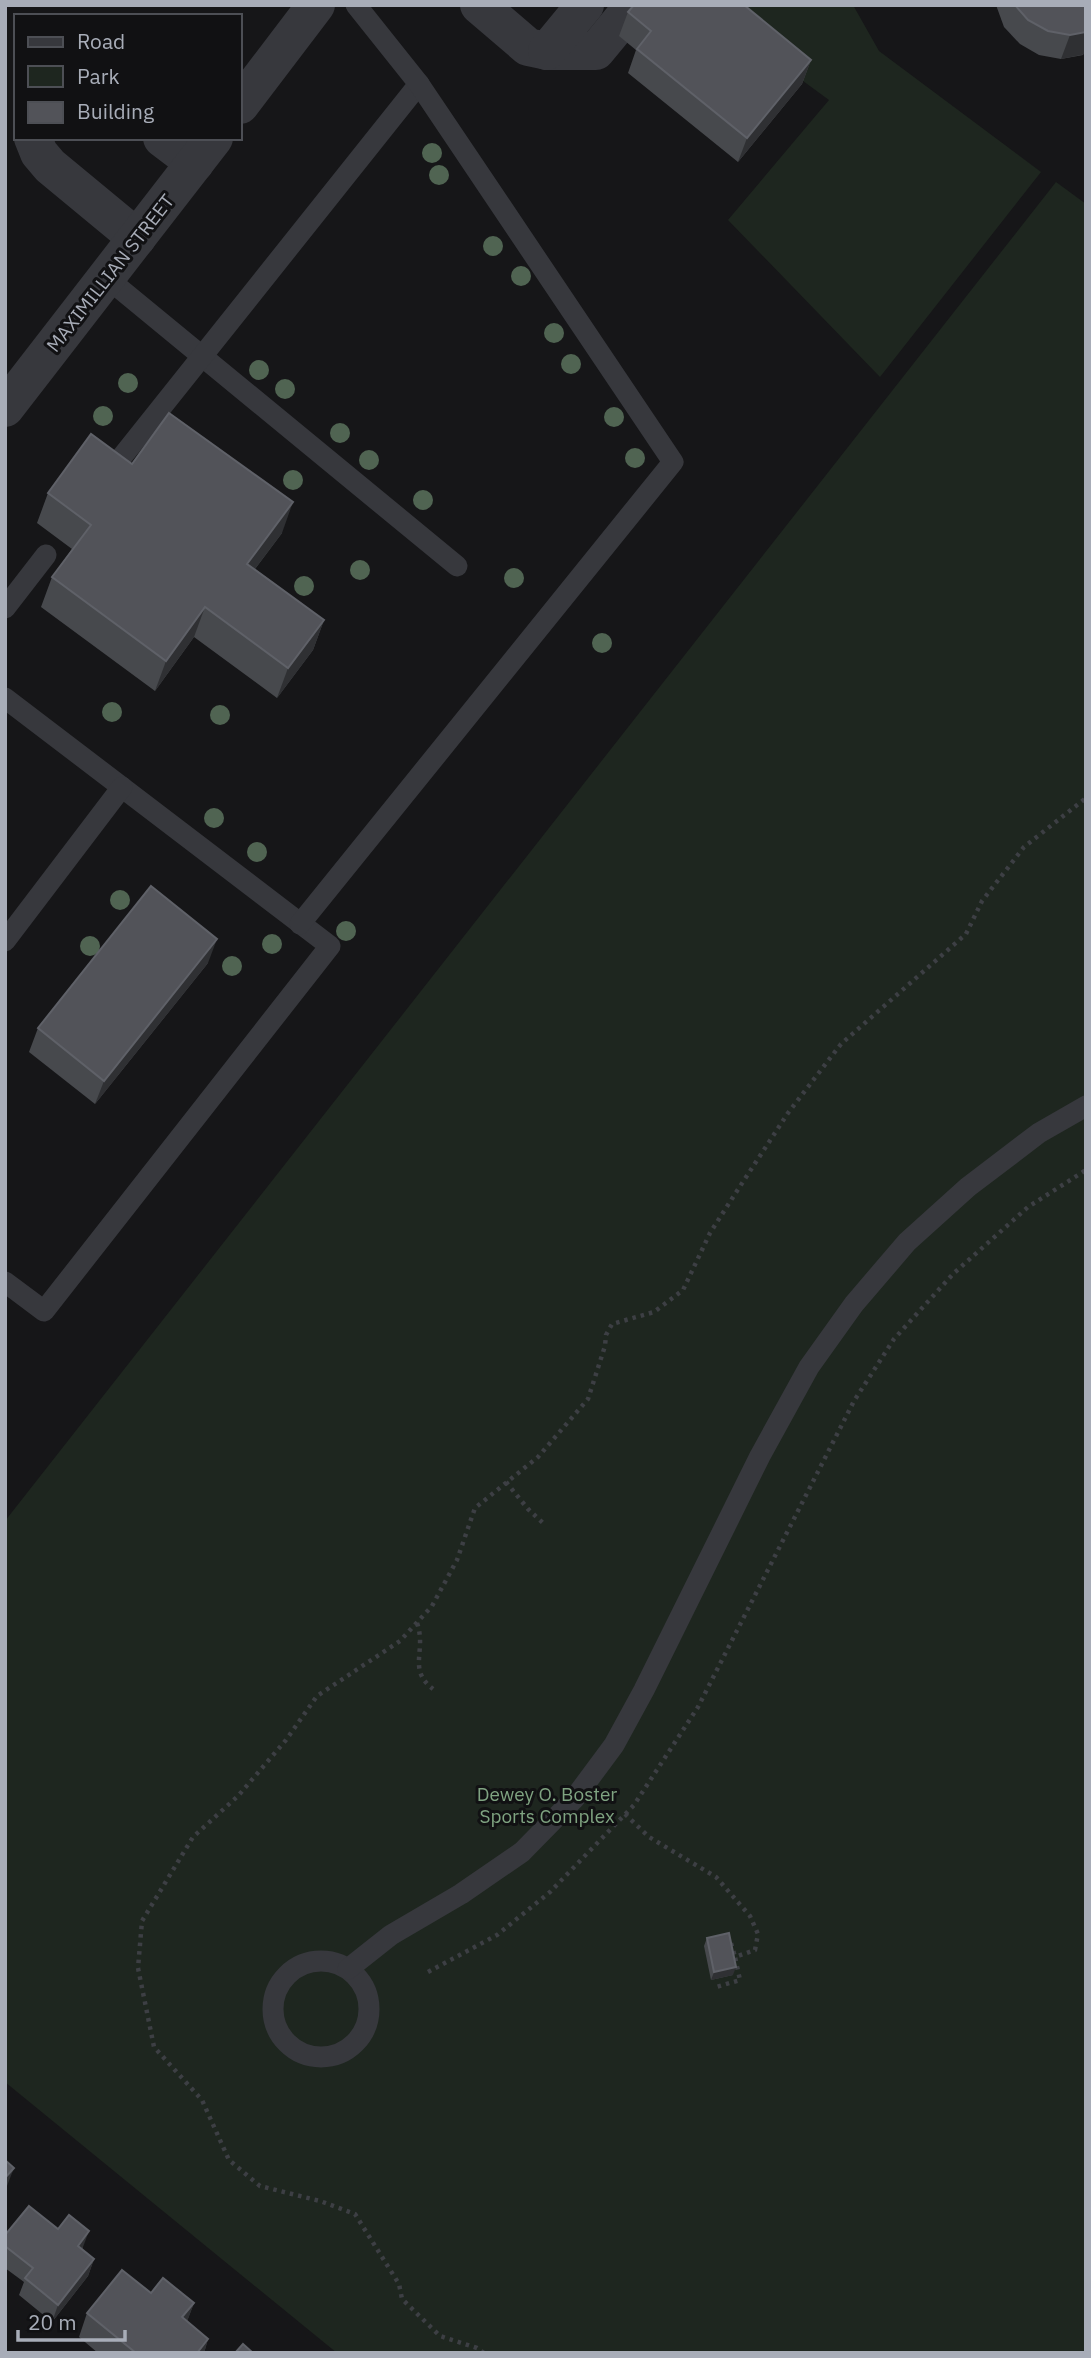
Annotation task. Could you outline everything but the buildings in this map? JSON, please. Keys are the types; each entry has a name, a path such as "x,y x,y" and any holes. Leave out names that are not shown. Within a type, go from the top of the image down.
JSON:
{"street":[{"path":"242,102 316,5"},
{"path":"479,5 528,47 547,51 596,51 634,5"},
{"path":"547,51 585,5"},
{"path":"34,140 39,153 50,166 137,238"},
{"path":"169,140 205,151"},
{"name":"MAXIMILLIAN STREET","path":"5,408 205,151"}],"lane":[{"path":"300,923 673,462 419,84 356,5"},
{"path":"109,473 419,84"},
{"path":"107,278 457,566"},
{"path":"5,608 46,555"},
{"path":"5,698 330,946 44,1311 5,1282"},
{"path":"5,941 122,787"},
{"path":"348,1969 391,1935 461,1894 522,1852 574,1799 614,1745 638,1701 760,1456 808,1367 854,1304 907,1242 968,1187 1039,1133 1086,1107"},
{"path":"309,1962 335,1963 348,1969 360,1981 368,1999 366,2026 357,2041 342,2053 324,2057 302,2054 290,2047 281,2038 272,2012 278,1986 297,1967 309,1962"}],"path":[{"path":"484,2353 477,2348 440,2336 402,2299 399,2284 355,2214 320,2201 260,2186 229,2160 202,2100 154,2048 138,1968 142,1921 193,1837 238,1796 286,1740 317,1696 400,1641 432,1606 457,1560 475,1508 538,1457 587,1399 605,1346 606,1335 612,1324 654,1312 683,1290 710,1234 735,1194 788,1113 841,1044 966,934 982,901 1024,847 1086,798"},
{"path":"428,1972 497,1936 550,1892 625,1814 698,1707 854,1401 894,1339 953,1274 1018,1216 1086,1170"},
{"path":"506,1482 543,1523"},
{"path":"417,1622 422,1635 419,1674 433,1689"},
{"path":"625,1814 649,1837 716,1877 750,1916 758,1934 755,1951 735,1957"},
{"path":"713,1988 740,1980 731,1943"}],"green space":[{"path":"699,5 853,5 879,51 1041,172 880,377 728,220 829,100"},
{"name":"Dewey O. Boster Sports Complex","path":"1056,182 1086,204 1086,2353 337,2353 5,2082 5,1521"}]}
